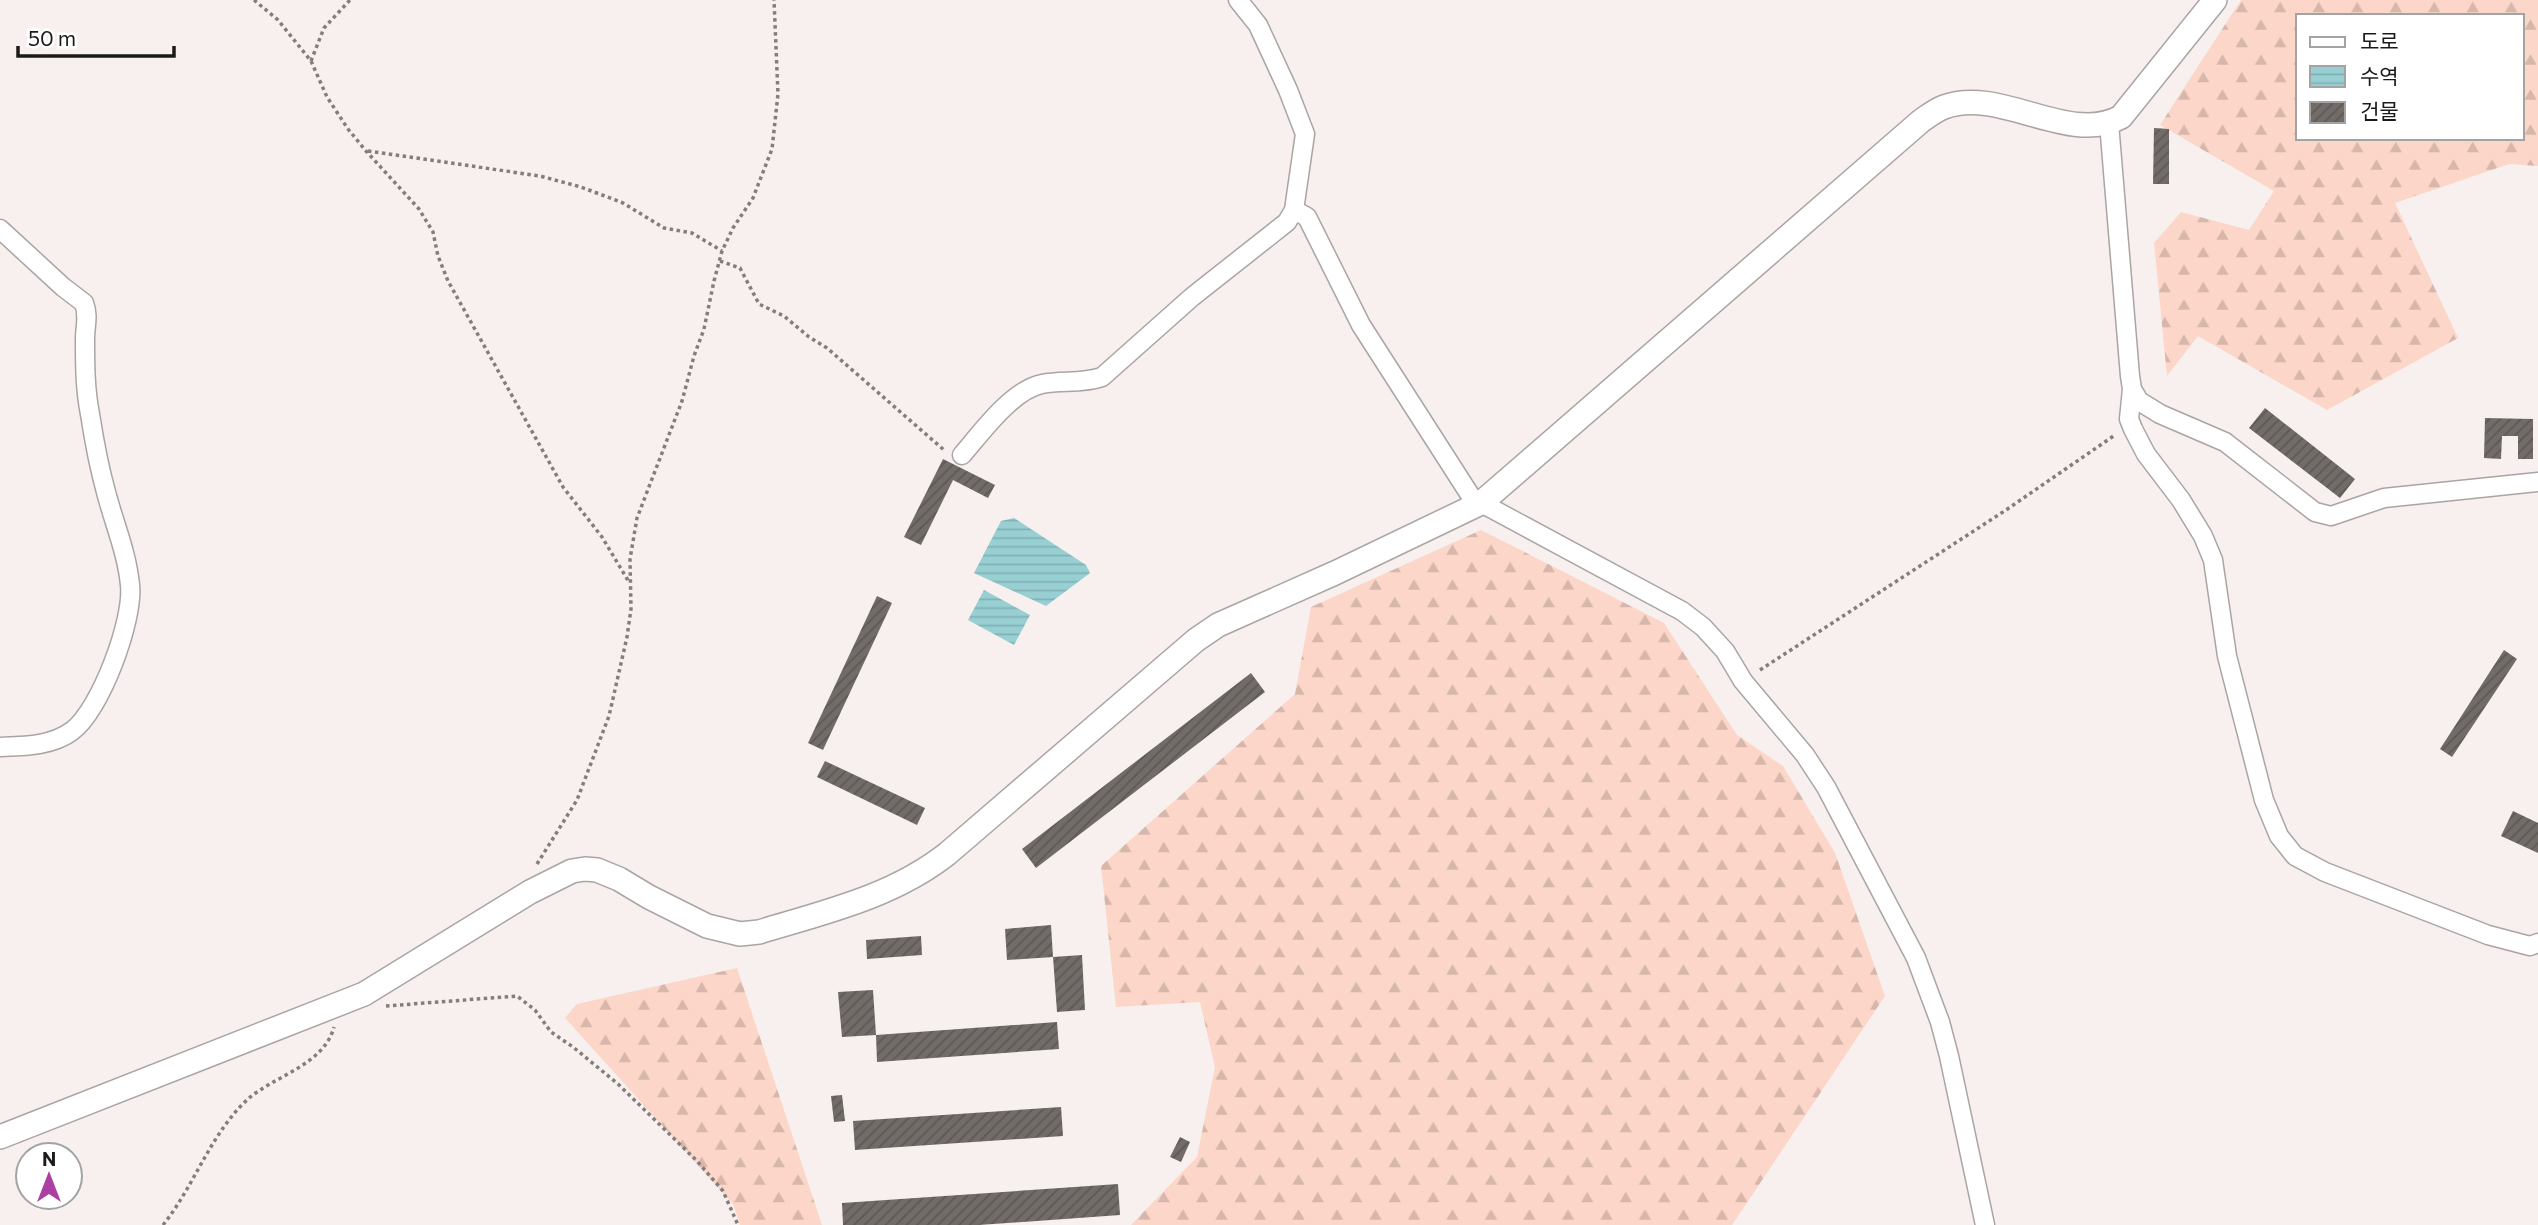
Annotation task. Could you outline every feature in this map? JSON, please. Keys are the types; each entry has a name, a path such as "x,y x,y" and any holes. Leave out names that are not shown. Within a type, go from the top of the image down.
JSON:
{"street":[{"path":"962,456 1002,410 1031,387 1057,382 1088,382 1114,368 1192,297 1287,222 1294,210 1304,134 1288,90 1258,25 1238,0"},
{"path":"0,1137 364,994 530,892 572,871 597,870 620,879 707,926 740,934 759,932 892,889 925,871 947,854 1196,640 1218,625 1481,503 1906,132 1932,114 1945,107 1976,102 2079,124 2109,123 2121,117 2215,0"},
{"path":"2109,123 2132,389 2129,419 2146,454 2181,500 2203,536 2213,561 2227,656 2264,800 2279,836 2295,856 2325,872 2488,935 2530,946 2538,943"},
{"path":"1294,210 1307,217 1368,336 1472,498 1682,611 1703,627 1725,651 1743,681 1805,755 1826,787 1916,958 1940,1022 1949,1056 1986,1225"},
{"path":"0,229 84,303 88,320 85,334 88,402 97,456 131,586 128,619 120,645 93,705 83,719 73,731 52,740 27,746 0,747"},
{"path":"2132,389 2139,401 2160,414 2225,442 2315,512 2331,516 2384,498 2538,482"}],"path":[{"path":"254,0 278,20 311,61 327,97 366,151 419,209 433,232 438,256 448,281 528,427 563,487 602,537 630,583"},
{"path":"311,61 324,28 350,0"},
{"path":"534,869 577,800 609,716 631,609 630,559 637,517 682,401 704,329 722,251 753,198 772,149 778,94 774,0"},
{"path":"366,151 540,176 581,187 624,203 664,229 692,233 722,251"},
{"path":"720,261 740,268 759,304 785,316 827,348 902,412 940,449 962,456"},
{"path":"1743,681 2112,440 2129,419"},
{"path":"364,994 380,1007 517,996 535,1010 551,1032 618,1084 697,1161 723,1191 738,1225"},
{"path":"163,1225 174,1211 222,1127 249,1098 306,1063 324,1047 333,1032 339,1005"}],"green space":[{"path":"2241,0 2538,0 2538,166 2509,164 2395,203 2458,338 2327,410 2198,336 2167,376 2154,243 2181,212 2249,230 2274,191 2160,125"},
{"path":"1481,530 1664,623 1737,735 1783,766 1835,853 1885,996 1732,1225 1131,1225 1197,1157 1215,1067 1200,1002 1116,1007 1101,866 1295,694 1311,607"},
{"path":"737,968 822,1225 740,1225 733,1204 565,1018 577,1004"}],"water":[{"path":"1014,518 1086,565 1090,573 1046,606 974,573 1001,521"},
{"path":"984,590 1030,615 1014,645 968,620"}],"building":[{"path":"2154,128 2169,129 2169,184 2153,184"},
{"path":"2265,408 2355,479 2340,498 2249,428"},
{"path":"2485,418 2533,419 2533,459 2518,459 2518,436 2502,436 2501,459 2484,458"},
{"path":"943,459 995,485 988,498 953,480 921,545 904,537"},
{"path":"877,596 892,603 823,750 808,743"},
{"path":"2504,650 2517,659 2452,757 2440,749"},
{"path":"1251,673 1265,692 1036,868 1022,849"},
{"path":"825,761 925,808 917,825 817,777"},
{"path":"2513,811 2538,823 2538,853 2501,836"},
{"path":"1051,925 1053,957 1007,960 1005,929"},
{"path":"921,936 922,955 867,959 866,940"},
{"path":"1082,955 1085,1010 1057,1012 1053,957"},
{"path":"873,990 876,1035 842,1037 838,992"},
{"path":"1057,1022 1059,1049 877,1062 876,1035"},
{"path":"842,1095 845,1121 834,1122 831,1096"},
{"path":"1061,1107 1063,1136 855,1150 853,1121"},
{"path":"1180,1137 1190,1142 1181,1162 1170,1157"},
{"path":"1118,1184 1120,1215 979,1225 843,1225 842,1203"}]}
